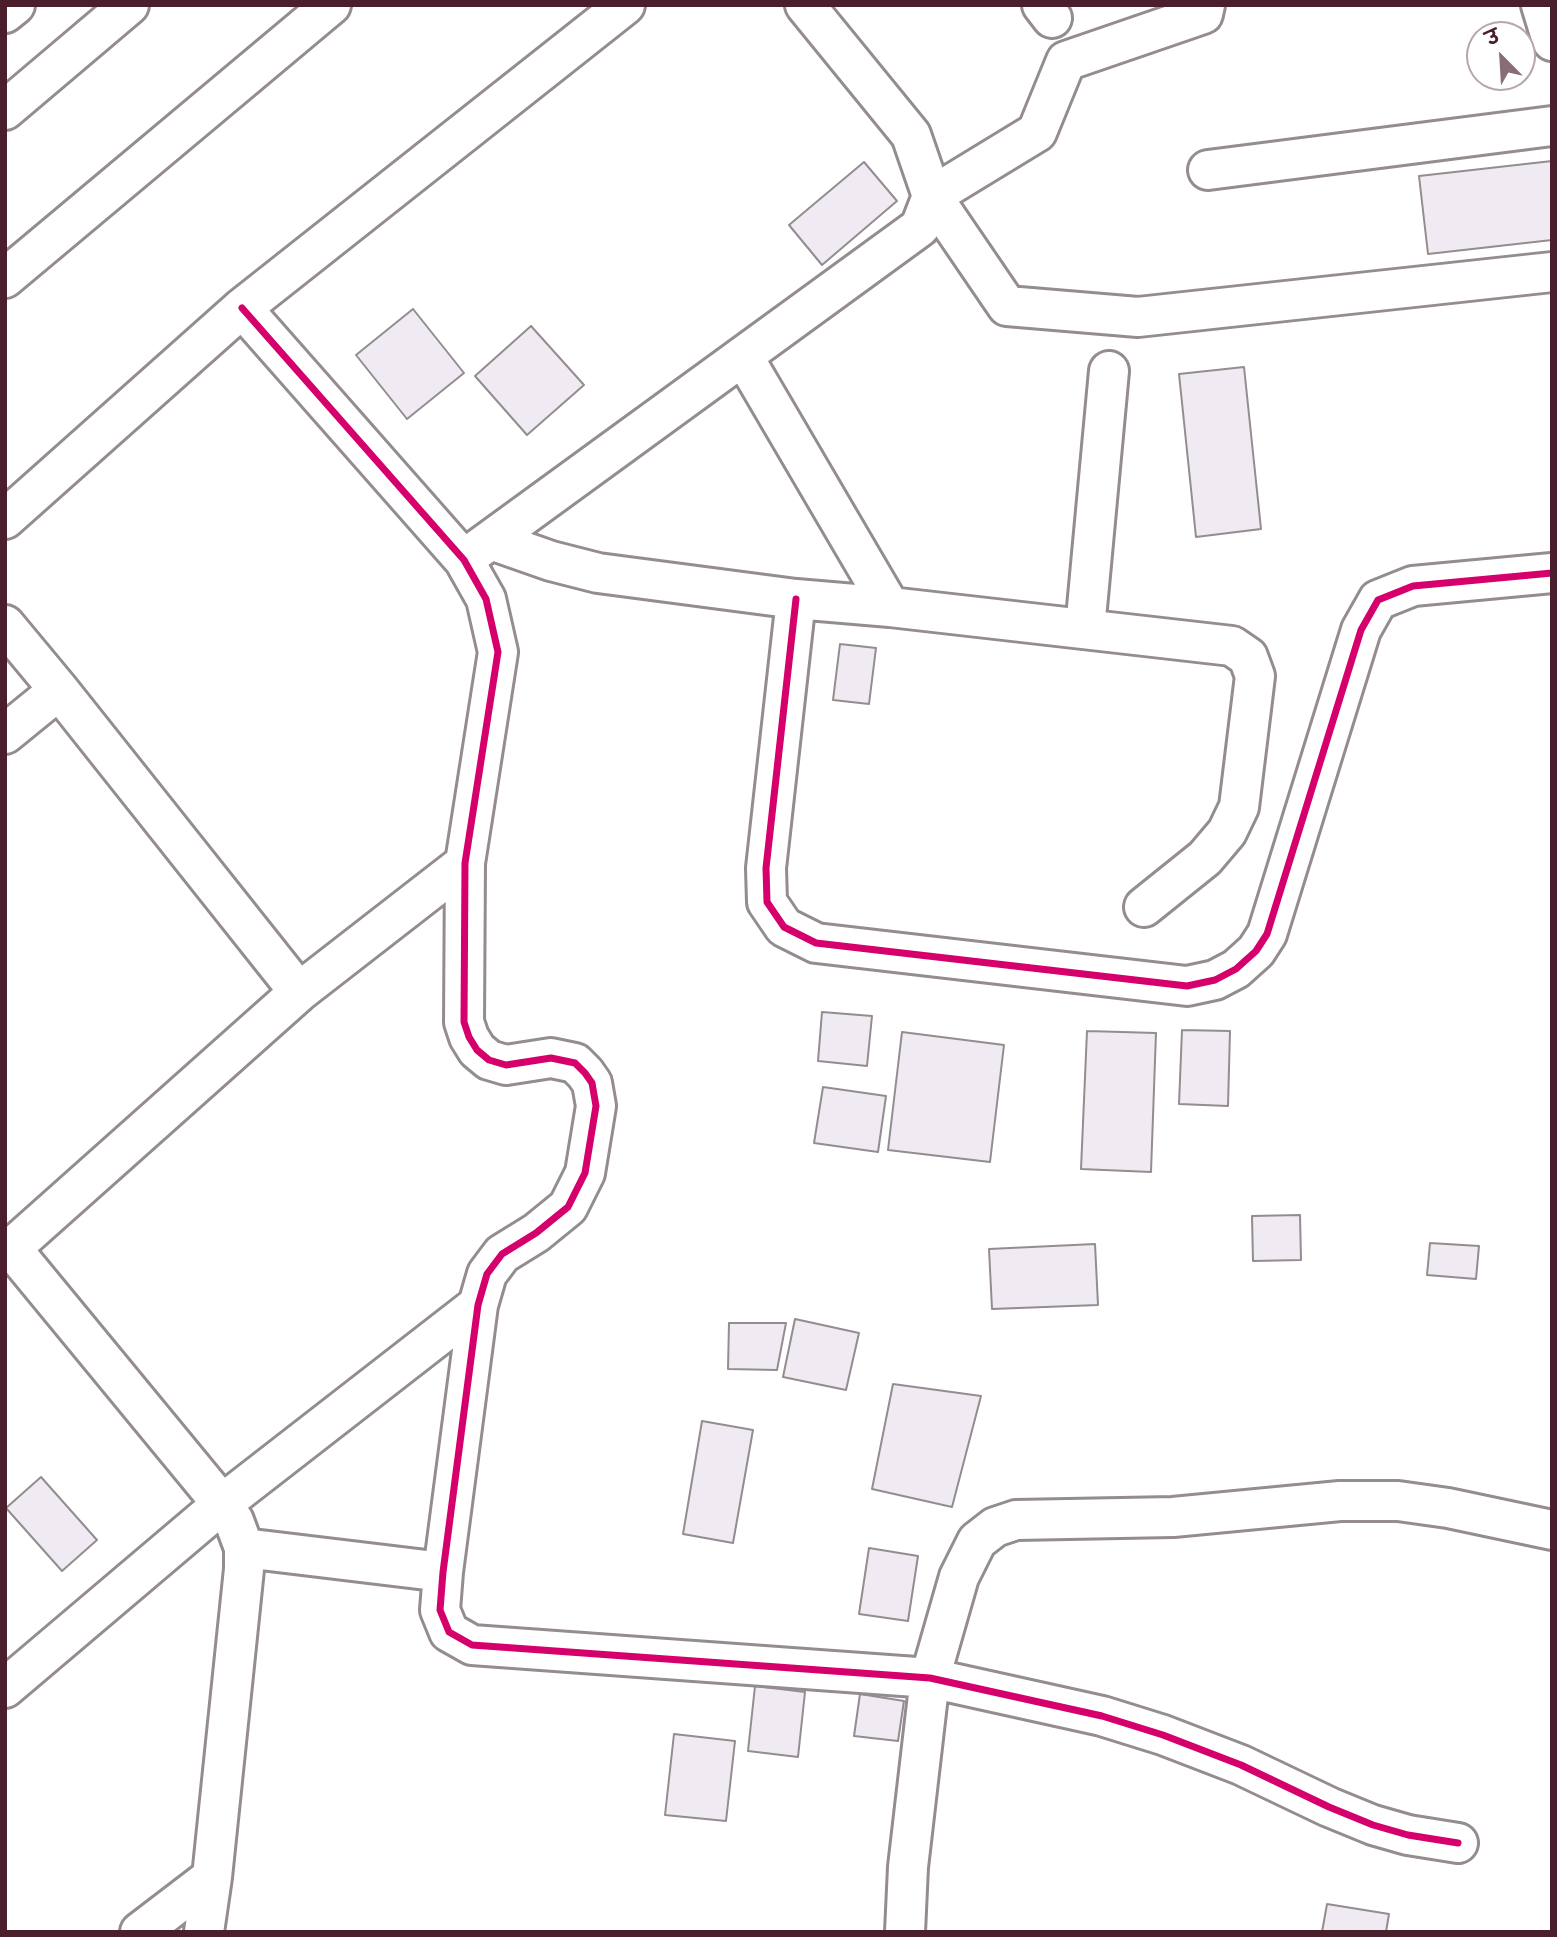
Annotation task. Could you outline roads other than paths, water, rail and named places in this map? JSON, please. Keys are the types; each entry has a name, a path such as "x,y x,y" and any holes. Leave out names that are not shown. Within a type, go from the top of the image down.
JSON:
{"street":[{"path":"5,13 15,5"},
{"path":"5,110 129,5"},
{"path":"5,278 331,5"},
{"path":"5,519 242,308 625,5"},
{"path":"805,5 911,135 932,196 1007,306 1138,317 1552,272"},
{"path":"478,550 920,228 932,196 1037,132 1066,61 1203,13 1205,5"},
{"path":"1541,5 1552,41"},
{"path":"1208,170 1552,126"},
{"path":"242,308 478,550 498,652 465,863 464,1021 477,1050 489,1060 506,1065 551,1058 575,1063 592,1083 596,1106 585,1173 568,1207 537,1233 502,1254 487,1274 478,1305 443,1572 440,1610 449,1632 472,1645 930,1678 1102,1716 1151,1731 1241,1765 1373,1825 1408,1835 1458,1843"},
{"path":"743,356 890,607"},
{"path":"1084,629 1110,371"},
{"path":"478,550 551,561 598,573 796,598 1233,646 1248,657 1255,676 1239,807 1227,832 1205,858 1144,907"},
{"path":"796,598 766,868 767,902 784,927 816,943 1187,986 1215,980 1236,969 1256,951 1267,934 1361,630 1378,600 1413,586 1552,573"},
{"path":"5,625 299,992"},
{"path":"5,734 59,690"},
{"path":"204,1932 212,1877 244,1548 234,1521 222,1504 9,1252 299,992 465,863"},
{"path":"5,1688 222,1504 478,1305"},
{"path":"905,1932 908,1867 930,1678 959,1577 977,1541 995,1528 1016,1520 1173,1517 1340,1501 1398,1501 1448,1508 1552,1531"},
{"path":"244,1548 443,1572"},
{"path":"140,1932 212,1877"}]}
